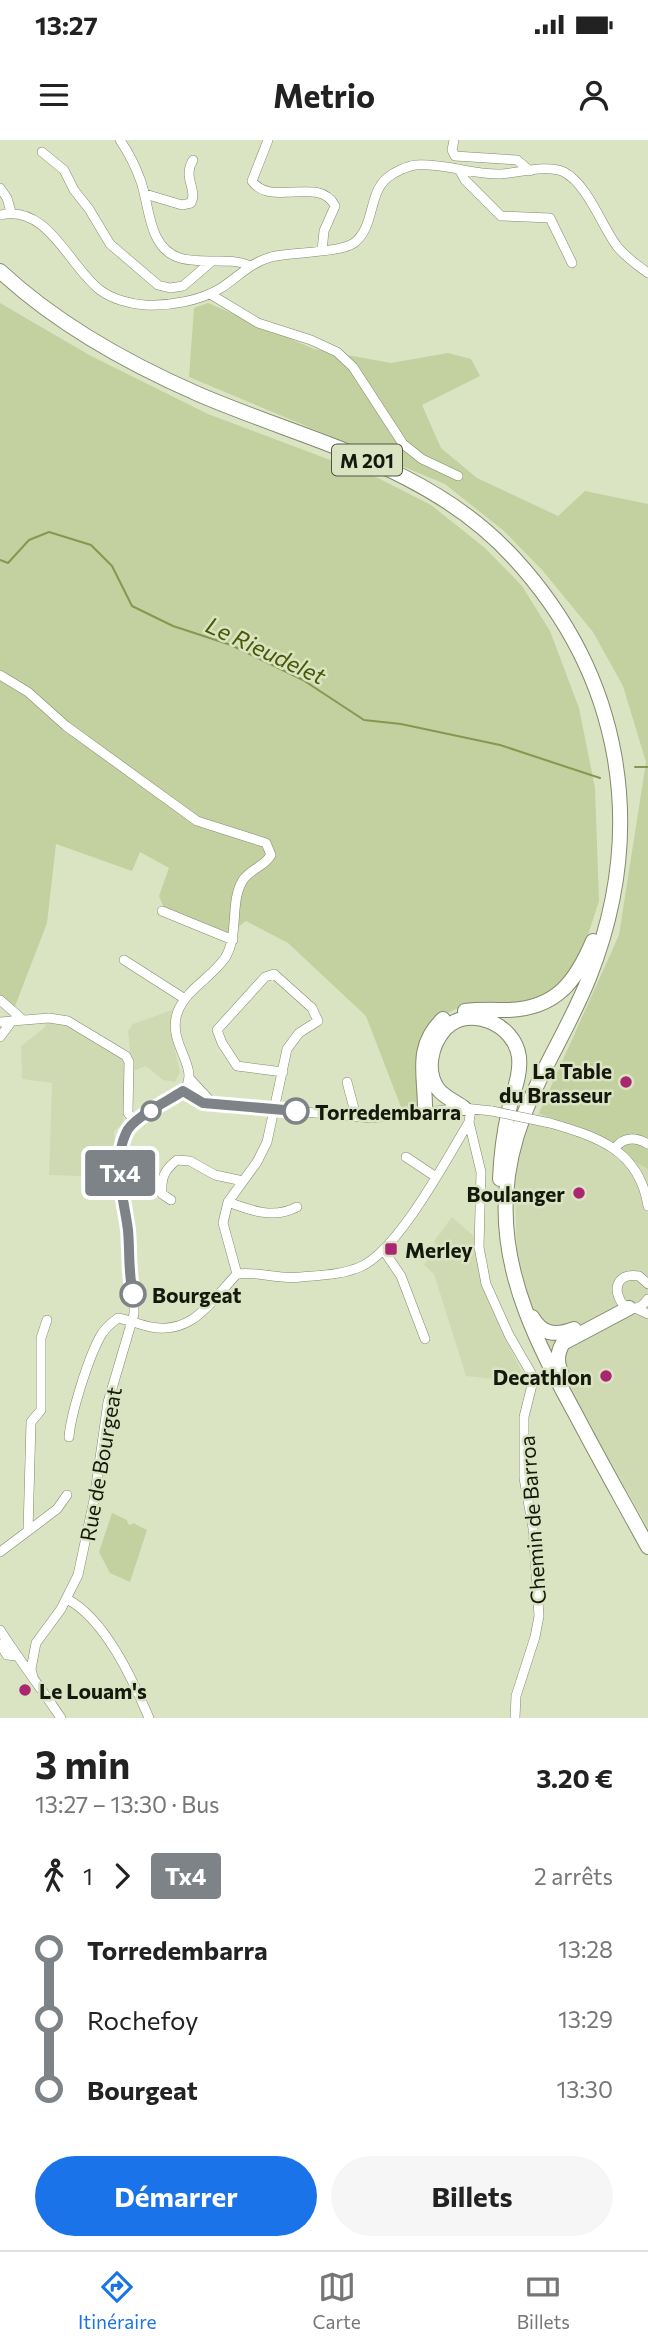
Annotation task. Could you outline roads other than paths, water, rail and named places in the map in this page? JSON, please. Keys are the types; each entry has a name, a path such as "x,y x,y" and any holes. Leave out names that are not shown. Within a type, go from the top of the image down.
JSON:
{"highway":[{"name":"M 201","path":"0,271 20,290 65,323 132,362 198,394 390,468 443,498 481,526 516,560 547,597 580,649 600,697 616,757 622,846 613,900 595,962 533,1090 514,1141 506,1194 506,1225 516,1284 545,1359 648,1547"},
{"name":"M 201","path":"0,281 34,309 75,336 155,382 409,485 462,519 499,550 535,591 579,666 597,713 608,765 614,824 611,876 602,920 583,978 519,1113 503,1186 504,1248 516,1298 533,1342 648,1558"},
{"path":"428,1112 423,1054 435,1027 444,1018 460,1011 511,1010 544,1003 568,986 577,974 602,920"},
{"path":"468,1113 439,1091 433,1078 432,1052 440,1035 460,1019 488,1020 505,1030 515,1042 520,1060 503,1147 499,1211 502,1254 511,1293 524,1329 533,1342"},
{"path":"428,1112 439,1091"},
{"path":"516,1284 535,1323 552,1334 571,1331 606,1314 613,1309 617,1297"},
{"path":"593,1448 557,1363 558,1350 563,1342 572,1336 632,1308"}],"street":[{"path":"120,140 145,194 151,224 166,250 178,257 211,262 241,261 250,266"},
{"path":"268,140 252,181 254,185 278,193 324,193 331,197 335,206 324,231 322,250"},
{"path":"454,140 452,149 456,156 517,160 530,171"},
{"path":"42,152 64,170 110,244 158,285 170,288 183,286 211,262"},
{"path":"145,194 182,205 191,203 194,195 188,176 193,160"},
{"path":"0,215 11,212 35,219 101,291 121,301 168,304 210,294 250,266 286,254 341,248 354,242 364,230 377,192 387,178 415,165 488,174 557,169 567,174 589,200 629,260 648,273"},
{"path":"459,169 464,180 501,216 550,218 572,263"},
{"path":"0,188 7,198 11,212"},
{"path":"210,294 258,323 311,340 337,352 353,367 403,444 422,458 457,476"},
{"path":"0,675 28,692 66,726 197,821 266,843 271,855 263,865 243,880 233,940 223,961 178,1010 174,1026 176,1039 190,1070 190,1079 183,1091 135,1121 128,1113 130,1062 126,1056 68,1021 49,1018 0,1022"},
{"path":"162,911 233,940"},
{"path":"124,960 186,999"},
{"path":"237,1274 223,1223 228,1202 267,1142 276,1110 283,1072 287,1049 299,1033 318,1021 312,1008 274,974 265,977 217,1030 237,1066 283,1072"},
{"path":"0,1000 17,1020"},
{"path":"0,1037 17,1020"},
{"path":"190,1079 213,1104"},
{"path":"347,1082 356,1116"},
{"path":"183,1091 203,1103 276,1110 371,1118 428,1112 492,1111 550,1123 578,1131 615,1148 638,1175 648,1206"},
{"path":"69,1437 70,1421 99,1339 111,1323 118,1318 167,1329 190,1322 237,1274 258,1273 291,1278 346,1272 368,1263 384,1251 436,1177 468,1113"},
{"name":"Chemin de Barroa","path":"468,1113 481,1172 479,1247 486,1284 509,1335 531,1373 532,1385 524,1417 524,1478 533,1528 539,1616 516,1696 515,1718"},
{"name":"Rue de Bourgeat","path":"33,1677 36,1643 67,1599 84,1555 108,1402 132,1322 135,1305 128,1271 129,1244 120,1168 126,1131 135,1121"},
{"path":"615,1148 632,1138 648,1144"},
{"path":"406,1157 436,1177"},
{"path":"171,1200 162,1194 161,1180 167,1168 177,1160 190,1161 215,1175 243,1181"},
{"path":"228,1202 253,1211 277,1214 298,1207"},
{"path":"384,1251 401,1276 425,1339"},
{"path":"648,1284 643,1273 623,1278 617,1287 620,1302 648,1314"},
{"path":"632,1308 644,1305 648,1299"},
{"path":"28,1531 32,1422 41,1410 41,1338 47,1320"},
{"path":"0,1552 57,1509 67,1495"},
{"path":"67,1599 84,1611 107,1640 120,1659 149,1718"},
{"path":"0,1630 26,1672 33,1677 61,1718"},
{"path":"0,1644 8,1655 17,1656"}],"waterway":[{"name":"Le Rieudelet","path":"0,560 8,563 29,540 49,532 91,545 112,566 132,606 173,626 231,645 303,680 364,720 401,724 500,745 600,778"},
{"name":"Le Rieudelet","path":"635,767 648,767"}],"place":[{"name":"La Table du Brasseur","path":"626,1082"},
{"name":"Torredembarra","path":"296,1111"},
{"name":"Boulanger","path":"579,1193"},
{"name":"Merley","path":"391,1249"},
{"name":"Bourgeat","path":"133,1294"},
{"name":"Decathlon","path":"606,1376"},
{"name":"Le Louam's","path":"25,1690"}]}
